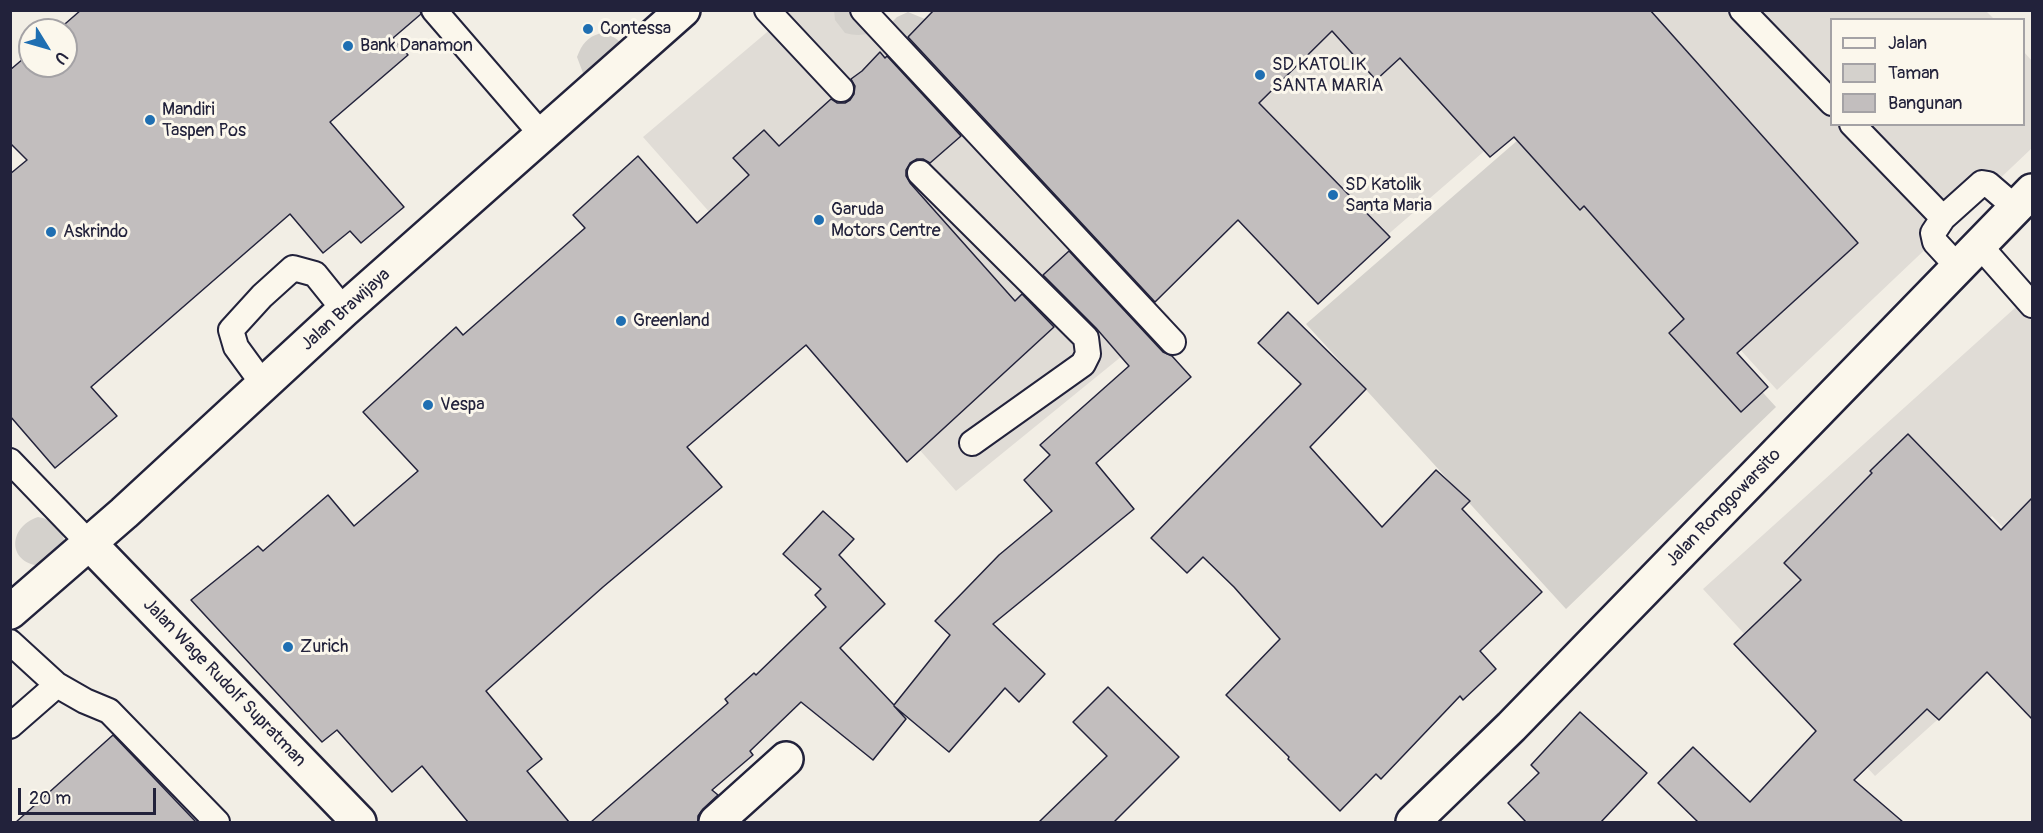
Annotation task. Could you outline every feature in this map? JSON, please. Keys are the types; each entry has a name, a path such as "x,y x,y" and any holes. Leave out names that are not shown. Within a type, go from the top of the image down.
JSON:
{"street":[{"name":"Jalan Brawijaya","path":"10,612 683,10"},
{"name":"Jalan Ronggowarsito","path":"1413,822 1511,727 2024,200"},
{"name":"Jalan Wage Rudolf Supratman","path":"89,543 359,822"},
{"path":"716,822 786,759"}],"lane":[{"path":"434,10 542,135"},
{"path":"767,10 841,89"},
{"path":"863,10 1173,342"},
{"path":"1742,10 1830,102"},
{"path":"1854,126 1943,218"},
{"path":"920,173 1086,338 1088,354 1083,364 972,443"},
{"path":"2024,200 1982,183 1943,218 1934,233 1935,242 1969,257 2032,305"},
{"path":"263,384 236,347 231,330 262,296 293,268 315,274 345,310"},
{"path":"10,461 89,543"},
{"path":"10,642 57,685 109,711 216,822"},
{"path":"10,726 57,685"}],"shaded area":[{"path":"792,11 867,11 1170,317 956,491 643,137"},
{"name":"SD Katolik Santa Maria","path":"1056,11 1458,11 1541,102 1325,289"},
{"path":"1475,11 1986,11 1993,18 1830,18 1830,126 2025,126 2025,53 2032,61 2032,148 1777,390 1540,129"},
{"path":"2032,289 2032,557 1992,516 1897,616 1956,703 1875,776 1703,589 2026,298"}],"green space":[{"path":"834,10 883,10 880,24 876,29 859,35 845,33 835,20"},
{"path":"908,12 925,19 932,49 919,61 888,26 897,17"},
{"path":"601,33 615,38 625,48 589,79 583,73 577,57 586,42"},
{"path":"1526,133 1776,407 1566,609 1306,324"},
{"path":"38,517 49,520 56,526 62,533 65,544 43,566 31,564 23,559 17,553 15,545 16,537 21,529"}],"building":[{"path":"81,10 420,10 421,14 393,38 408,55 330,122 404,207 361,243 350,231 323,253 290,214 91,387 117,416 55,468 10,416 10,174 27,160 10,143 10,70 18,63 18,78 78,78 78,18 72,18"},
{"path":"934,10 1650,10 1858,243 1737,353 1768,387 1741,412 1669,333 1684,319 1584,206 1580,210 1514,137 1490,157 1400,58 1376,80 1332,31 1259,103 1390,237 1318,304 1238,220 1155,302 908,37"},
{"path":"880,52 885,58 887,56 961,136 930,163 917,159 910,163 906,176 910,183 1015,301 1022,294 1054,327 907,462 806,345 687,447 722,487 603,587 486,691 542,759 527,771 569,822 468,822 422,766 392,792 337,730 322,742 191,600 258,546 263,551 328,495 354,526 418,471 363,412 456,327 463,335 585,228 573,215 638,156 697,223 749,175 733,158 764,130 779,146 831,99 837,103 850,100 855,86 851,79"},
{"path":"1069,251 1163,352 1172,356 1191,377 1096,463 1134,509 993,624 1045,674 1019,702 1005,688 949,752 894,706 906,719 873,760 801,702 750,751 753,755 712,790 718,795 703,809 698,816 698,822 591,822 728,703 725,699 754,673 756,675 826,607 815,595 821,589 783,554 823,511 854,539 839,555 885,604 840,648 894,705 950,635 935,621 999,555 1052,511 1024,480 1050,455 1040,445 1129,366 1096,328 1043,275"},
{"path":"1288,312 1366,389 1310,447 1382,527 1436,470 1470,501 1462,509 1542,592 1480,651 1496,669 1463,700 1460,696 1381,779 1376,774 1340,811 1226,695 1280,639 1234,587 1203,557 1187,573 1151,538 1301,384 1258,343"},
{"path":"1908,434 2001,530 2032,498 2032,719 1987,672 1939,720 1927,709 1854,780 1903,822 1698,822 1658,783 1693,747 1750,802 1816,731 1734,644 1801,580 1784,563"},
{"path":"1108,687 1179,757 1114,822 1039,822 1107,756 1073,722"},
{"path":"1580,712 1647,773 1601,822 1526,822 1508,803 1539,773 1531,765"},
{"path":"113,735 196,822 16,822"}],"place":[{"name":"Contessa","path":"588,29"},
{"name":"Bank Danamon","path":"348,46"},
{"name":"SD KATOLIK SANTA MARIA","path":"1260,75"},
{"name":"Mandiri Taspen Pos","path":"150,120"},
{"name":"SD Katolik Santa Maria","path":"1333,195"},
{"name":"Garuda Motors Centre","path":"819,220"},
{"name":"Askrindo","path":"51,232"},
{"name":"Greenland","path":"621,321"},
{"name":"Vespa","path":"428,405"},
{"name":"Zurich","path":"288,647"}]}
